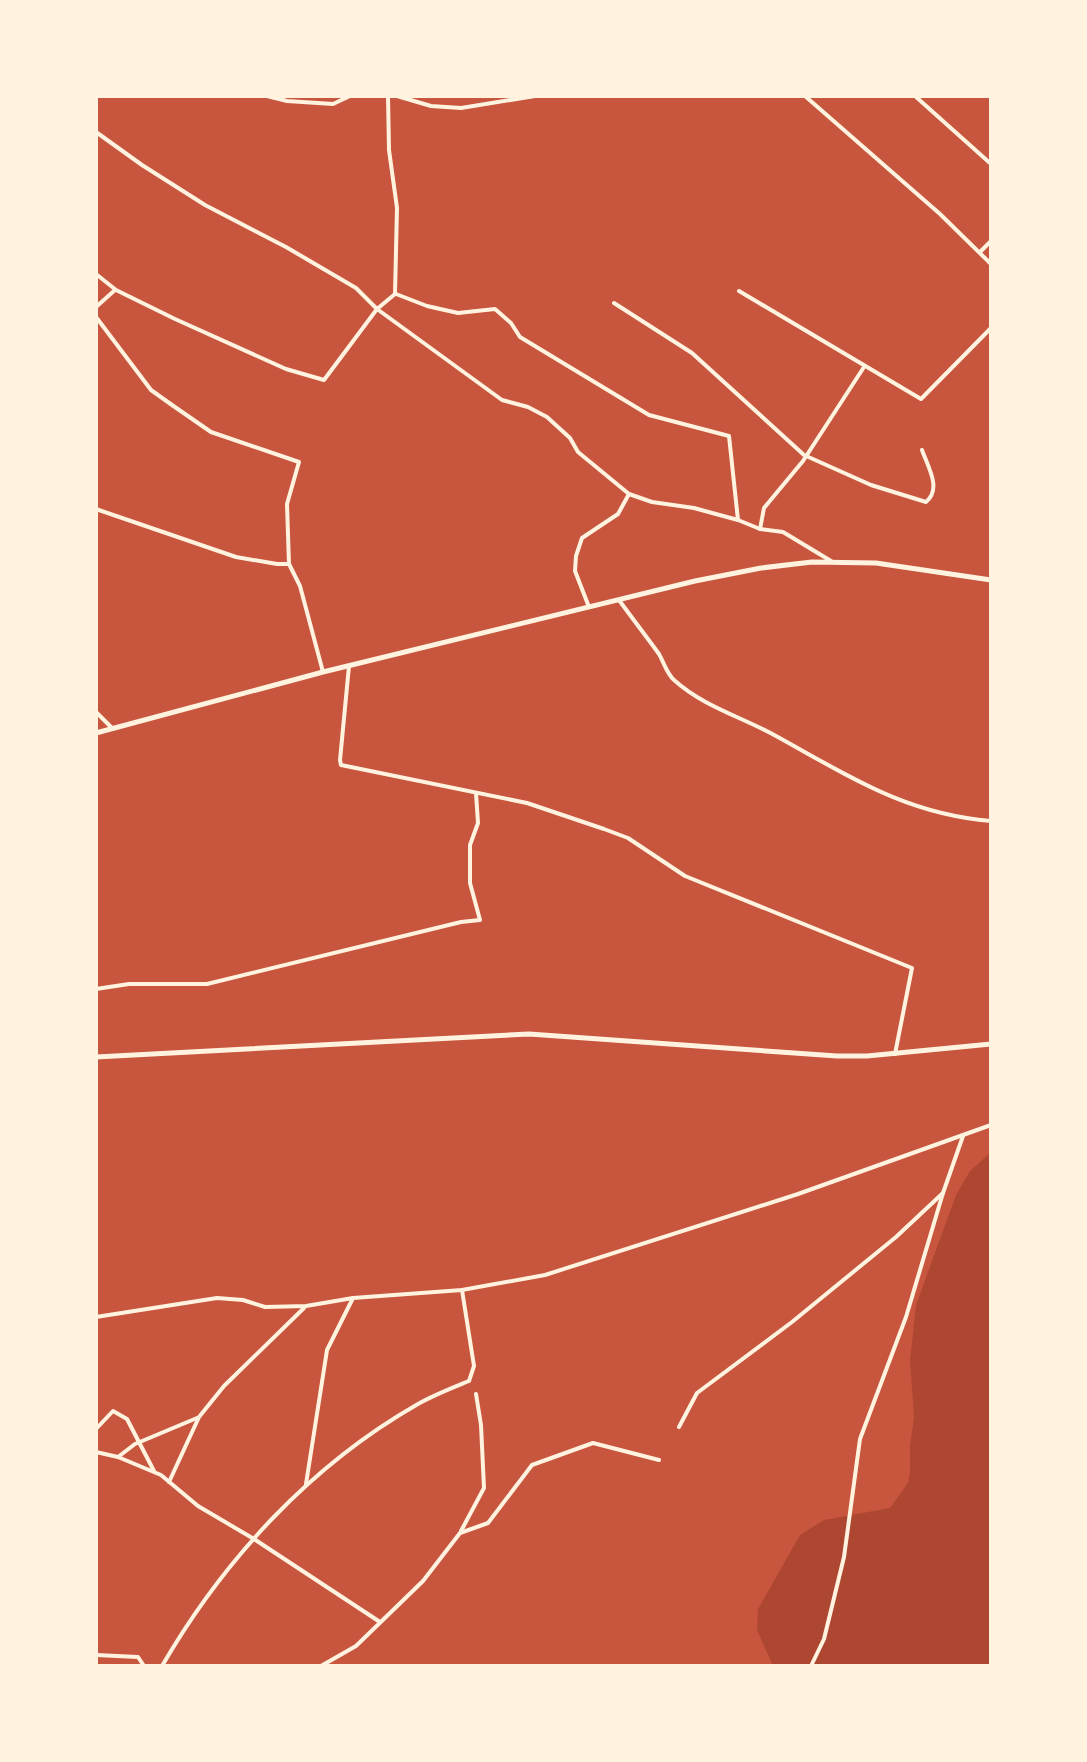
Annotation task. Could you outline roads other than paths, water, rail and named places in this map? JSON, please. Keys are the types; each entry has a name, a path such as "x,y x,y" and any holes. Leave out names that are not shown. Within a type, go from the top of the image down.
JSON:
{"main road":[{"path":"96,733 323,672 761,568 831,562 901,566 991,580"},
{"path":"96,1057 529,1034 837,1056 895,1054 991,1044"}],"street":[{"path":"267,96 287,101 333,104 350,96"},
{"path":"96,274 116,290 286,369 324,380 377,309 395,294 397,208 389,150 388,96"},
{"path":"397,96 431,106 461,108 535,96"},
{"path":"635,96 643,96"},
{"path":"805,96 916,192 991,264"},
{"path":"915,96 991,164"},
{"path":"96,132 205,205 356,288 377,309 502,400 528,407 547,417 570,438 578,452 629,494 652,502 694,508 760,529 783,532 831,562"},
{"path":"980,252 991,241"},
{"path":"96,307 116,290"},
{"path":"739,291 921,399 991,328"},
{"path":"395,294 458,313 495,309 511,323 520,337 649,415 729,436 738,520"},
{"path":"614,303 692,353 804,455 871,485 926,502 935,488 922,450"},
{"path":"96,317 151,390 211,432 299,462 287,504 289,564 300,586 323,672"},
{"path":"760,529 764,508 803,461 804,455 832,419 864,367"},
{"path":"589,607 575,571 582,538 618,514 629,494"},
{"path":"96,509 236,557 289,564"},
{"path":"619,600 661,658 671,678 701,701 776,736 861,785 937,813 991,821"},
{"path":"349,666 341,765 527,803 604,829 628,838 685,876 912,968 895,1054"},
{"path":"96,712 113,729"},
{"path":"96,989 129,984 207,984 480,920 470,883 470,845 478,823 476,793"},
{"path":"96,1317 217,1298 243,1300 265,1307 306,1306 353,1298 462,1290 545,1275 798,1194 991,1125"},
{"path":"811,1666 824,1639 844,1557 860,1439 906,1317 963,1136"},
{"path":"679,1427 697,1393 792,1322 896,1237 943,1193"},
{"path":"162,1666 197,1613 290,1498 356,1445 419,1403 469,1381 474,1366 462,1290"},
{"path":"305,1486 320,1409 327,1350 353,1298"},
{"path":"169,1482 199,1417 224,1386 306,1306"},
{"path":"321,1666 356,1646 423,1581 460,1533 484,1488 476,1394"},
{"path":"96,1429 113,1411 127,1419 155,1473"},
{"path":"118,1457 139,1442 199,1417"},
{"path":"460,1533 488,1523 532,1465 593,1443 659,1460"},
{"path":"96,1452 118,1457 155,1473 198,1506 380,1622"},
{"path":"96,1655 138,1657 144,1666"}]}
